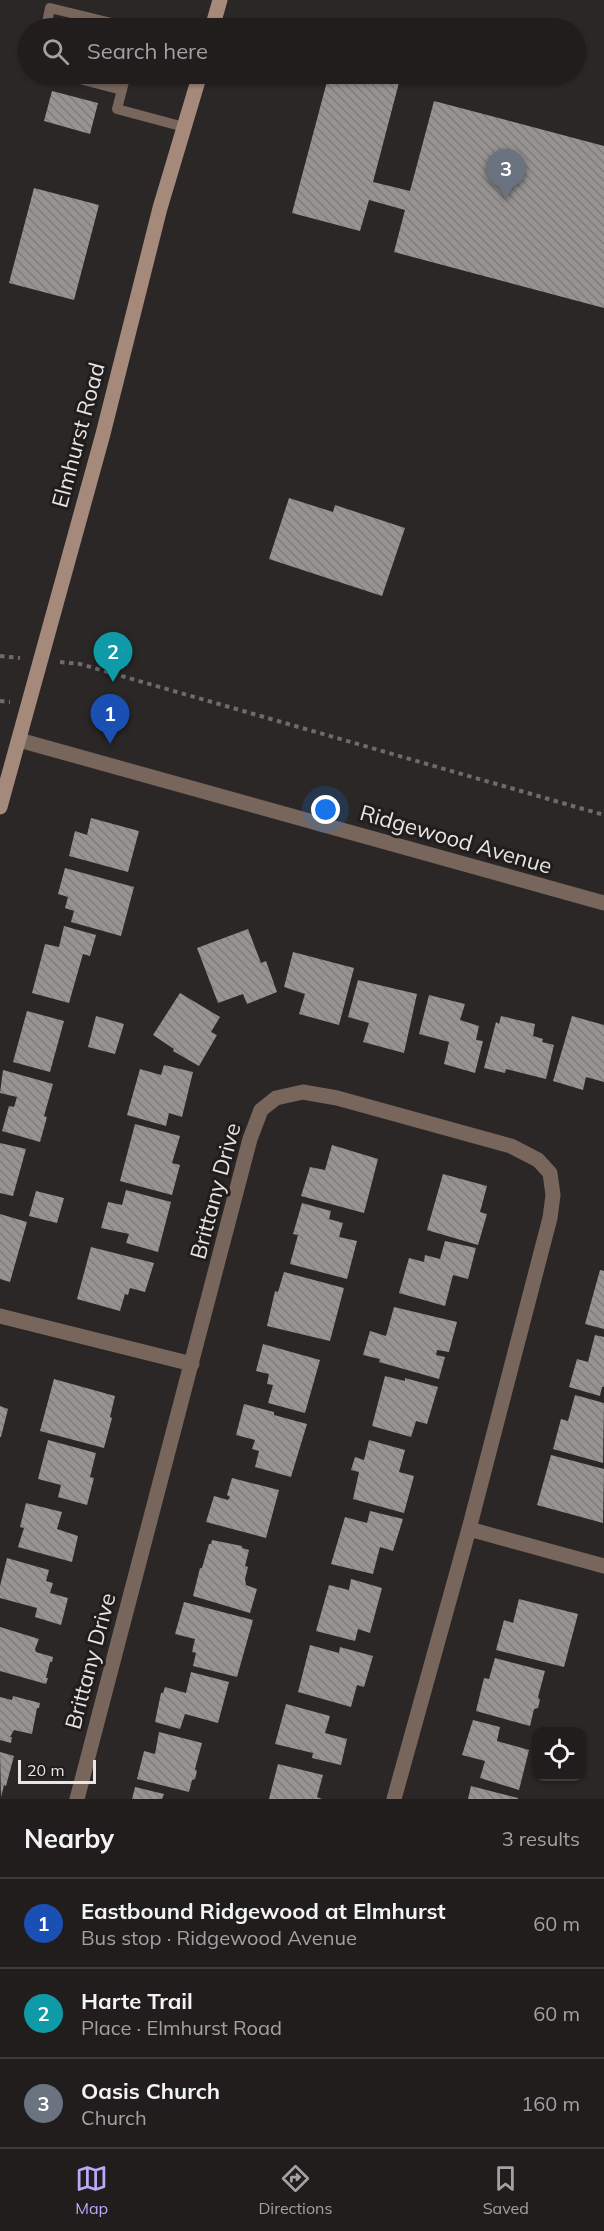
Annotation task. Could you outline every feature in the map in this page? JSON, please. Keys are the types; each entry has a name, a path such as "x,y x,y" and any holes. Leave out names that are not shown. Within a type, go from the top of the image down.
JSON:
{"street":[{"path":"215,18 220,0"},
{"name":"Elmhurst Road","path":"0,807 99,446 160,208 197,84"},
{"name":"Ridgewood Avenue","path":"19,740 604,903"},
{"name":"Brittany Drive","path":"77,1799 250,1138 261,1110 276,1098 303,1092 337,1098 511,1146 538,1160 550,1173 554,1195 469,1529 394,1799"},
{"path":"0,1316 192,1364"},
{"path":"469,1529 604,1566"}],"lane":[{"path":"48,18 50,8 90,18"},
{"path":"99,84 122,90"},
{"path":"124,84 117,109 184,127"}],"path":[{"path":"0,656 80,664 604,815"}],"building":[{"path":"326,84 399,84 373,182 410,191 434,101 604,146 604,308 394,252 405,210 369,200 360,231 292,213"},
{"path":"52,91 98,103 90,134 44,121"},
{"path":"34,188 99,205 74,300 9,283"},
{"path":"289,498 333,512 335,505 405,528 382,596 269,559"},
{"path":"91,818 139,831 128,872 69,856 75,831 87,835"},
{"path":"65,868 134,887 121,936 71,922 74,911 65,908 68,897 58,894"},
{"path":"64,926 96,935 90,956 83,954 69,1003 32,993 45,944 59,947"},
{"path":"248,929 261,963 266,961 277,992 247,1004 243,994 218,1003 197,948"},
{"path":"293,952 354,968 339,1025 299,1014 305,994 284,987"},
{"path":"358,980 417,994 404,1053 363,1042 369,1023 348,1017"},
{"path":"180,993 220,1017 211,1032 217,1035 199,1066 173,1051 174,1049 153,1035"},
{"path":"429,995 465,1004 460,1020 479,1026 476,1040 483,1041 475,1073 444,1064 449,1042 419,1034"},
{"path":"27,1011 64,1021 50,1072 13,1062"},
{"path":"96,1016 124,1024 115,1054 88,1047"},
{"path":"501,1016 535,1024 533,1036 543,1039 542,1042 554,1045 546,1079 506,1069 505,1073 484,1068 496,1022 499,1024"},
{"path":"572,1016 604,1025 604,1082 586,1077 583,1090 553,1081"},
{"path":"164,1065 193,1072 182,1117 169,1113 166,1126 127,1115 140,1069 161,1075"},
{"path":"3,1070 53,1084 40,1142 2,1131 9,1106 14,1107 17,1097 0,1093"},
{"path":"135,1124 180,1136 172,1163 180,1165 172,1195 120,1181"},
{"path":"0,1143 26,1149 13,1196 0,1193"},
{"path":"332,1145 378,1159 364,1213 301,1196 310,1167 325,1170"},
{"path":"443,1174 487,1186 480,1212 487,1214 478,1245 427,1230"},
{"path":"126,1190 171,1202 158,1252 126,1243 129,1234 101,1228 108,1202 122,1205"},
{"path":"36,1191 64,1198 57,1223 29,1216"},
{"path":"302,1203 331,1211 329,1219 343,1223 339,1237 357,1241 347,1279 290,1264 298,1235 293,1234"},
{"path":"0,1214 27,1222 10,1282 0,1279"},
{"path":"445,1241 476,1248 468,1279 453,1275 445,1306 399,1293 409,1258 424,1262 425,1255 440,1259"},
{"path":"91,1247 154,1263 145,1292 130,1288 128,1295 125,1294 120,1311 77,1299"},
{"path":"600,1270 604,1271 604,1329 585,1324"},
{"path":"284,1272 344,1288 330,1341 267,1326 275,1291 278,1292"},
{"path":"394,1307 457,1322 449,1352 437,1350 436,1355 445,1357 439,1379 379,1362 380,1359 363,1355 370,1331 386,1336"},
{"path":"595,1335 604,1337 604,1387 602,1387 600,1396 569,1387 577,1359 588,1362"},
{"path":"263,1344 320,1360 305,1413 268,1403 273,1385 267,1384 269,1374 256,1371"},
{"path":"385,1376 405,1381 405,1378 438,1387 427,1424 416,1421 411,1437 372,1426"},
{"path":"54,1379 115,1396 104,1448 40,1431"},
{"path":"575,1395 604,1403 603,1463 553,1449 561,1419 568,1421"},
{"path":"244,1404 307,1424 291,1477 255,1467 259,1451 252,1449 255,1440 236,1435"},
{"path":"0,1406 8,1409 1,1437 0,1437"},
{"path":"48,1440 96,1453 90,1477 94,1478 87,1505 58,1497 61,1485 38,1479"},
{"path":"369,1440 405,1450 399,1472 414,1476 404,1513 353,1499 359,1472 351,1470 355,1457 364,1460"},
{"path":"551,1455 604,1469 603,1523 537,1505"},
{"path":"232,1478 279,1490 266,1538 206,1522 214,1496 228,1500 230,1497 227,1495"},
{"path":"26,1503 62,1512 57,1529 78,1536 72,1562 18,1547 24,1528 20,1527"},
{"path":"370,1511 403,1519 393,1551 380,1547 373,1574 331,1564 345,1517 367,1523"},
{"path":"212,1540 242,1546 249,1550 245,1566 248,1567 246,1585 257,1589 250,1613 193,1596 200,1568 202,1568"},
{"path":"7,1558 49,1570 46,1581 53,1583 50,1593 68,1598 61,1625 35,1617 37,1608 0,1598 0,1586"},
{"path":"351,1579 382,1588 370,1633 358,1629 355,1641 316,1631 329,1585 349,1590"},
{"path":"519,1599 578,1614 564,1667 496,1650 504,1620 513,1623"},
{"path":"184,1602 253,1620 237,1677 193,1666 196,1653 192,1652 195,1639 175,1634"},
{"path":"0,1627 39,1639 36,1652 53,1657 46,1684 0,1671"},
{"path":"310,1645 339,1653 340,1647 373,1656 364,1687 357,1685 351,1707 298,1692"},
{"path":"495,1658 545,1671 538,1697 540,1700 538,1708 534,1709 530,1726 476,1711 484,1678 489,1679"},
{"path":"191,1672 229,1682 218,1723 185,1714 180,1729 155,1722 161,1693 165,1687 186,1693"},
{"path":"13,1696 40,1703 32,1734 14,1730 10,1737 12,1737 11,1743 0,1740 0,1697 12,1700"},
{"path":"286,1704 330,1716 325,1733 347,1739 341,1765 312,1758 313,1753 275,1744"},
{"path":"473,1720 500,1727 497,1741 529,1750 519,1790 480,1778 485,1761 462,1755"},
{"path":"159,1732 202,1743 195,1769 197,1771 195,1779 192,1780 189,1792 137,1779 144,1751 155,1754"},
{"path":"0,1752 14,1756 1,1797"},
{"path":"278,1764 323,1775 317,1797 322,1799 269,1799"},
{"path":"471,1786 518,1798 518,1799 468,1799"},
{"path":"135,1787 164,1794 162,1799 132,1799"}],"place":[{"name":"Oasis Church","path":"506,199"},
{"name":"Harte Trail","path":"113,682"},
{"name":"Eastbound Ridgewood at Elmhurst","path":"110,744"}]}
